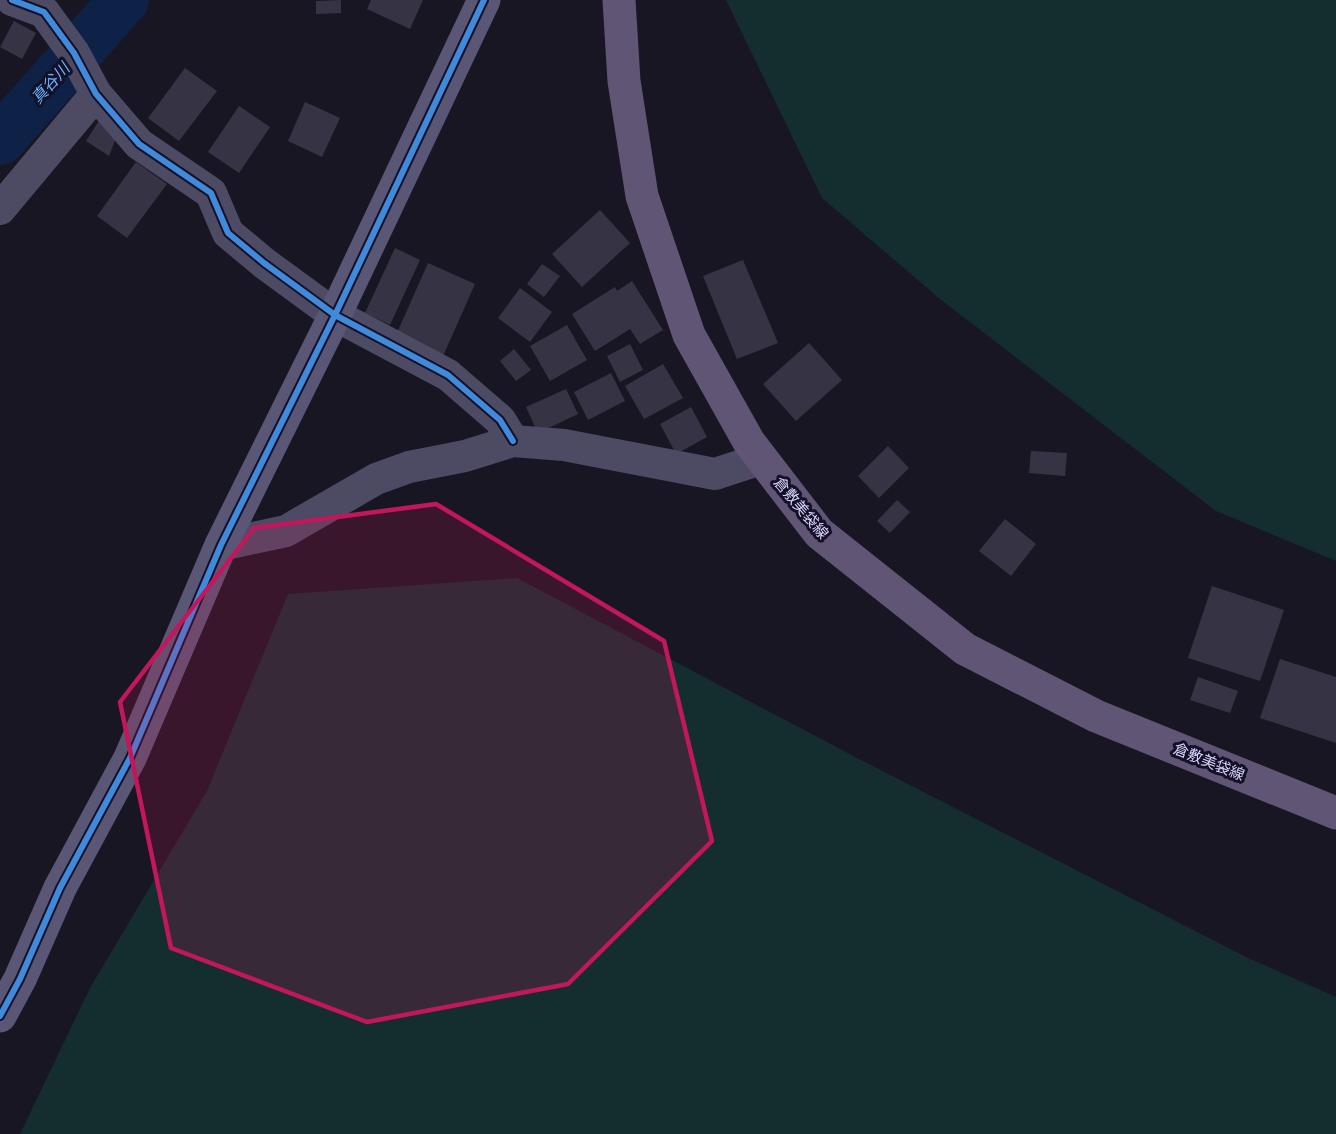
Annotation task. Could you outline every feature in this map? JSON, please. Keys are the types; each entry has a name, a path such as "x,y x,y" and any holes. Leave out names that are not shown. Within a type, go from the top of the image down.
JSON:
{"main road":[{"name":"倉敷美袋線","path":"619,0 624,81 642,196 689,335 749,442 819,533 965,649 1096,716 1336,813"}],"street":[{"path":"12,0 44,12 74,53 96,94 140,144 212,194 228,234 335,315 448,375 500,420 513,441"},
{"path":"0,1016 20,979 60,888 130,758 221,545 335,315 484,0"},
{"path":"0,208 96,94"},
{"path":"221,545 286,531 376,479 409,467 465,456 513,441 564,445 715,474 761,459"}],"highlighted area":[{"path":"436,504 664,641 712,841 568,984 367,1022 171,948 120,702 254,528"}],"green space":[{"path":"726,0 1336,0 1336,561 1216,511 940,299 822,198"},
{"path":"517,578 859,759 1246,957 1336,997 1336,1134 20,1134 90,988 207,791 288,594"}],"building":[{"path":"341,0 341,13 316,14 316,1"},
{"path":"371,0 423,0 410,29 367,9"},
{"path":"14,21 36,33 22,59 0,47"},
{"path":"185,68 217,91 179,141 148,118"},
{"path":"305,102 340,118 322,157 288,141"},
{"path":"239,106 270,127 239,173 208,152"},
{"path":"100,119 119,130 109,156 86,141"},
{"path":"136,162 167,184 127,238 97,216"},
{"path":"600,210 630,243 582,287 552,254"},
{"path":"395,248 420,260 390,325 365,313"},
{"path":"743,260 778,343 737,359 703,276"},
{"path":"428,263 475,284 443,356 396,335"},
{"path":"542,264 560,276 544,297 527,284"},
{"path":"632,281 663,330 640,344 630,329 595,351 572,314 615,287 617,291"},
{"path":"520,288 552,312 530,342 498,318"},
{"path":"567,325 587,360 550,381 530,346"},
{"path":"809,343 842,380 796,421 763,384"},
{"path":"630,344 643,370 620,382 607,356"},
{"path":"514,349 531,370 516,381 500,361"},
{"path":"663,364 683,398 644,419 625,386"},
{"path":"611,373 625,401 588,420 574,392"},
{"path":"566,389 578,414 538,433 526,407"},
{"path":"691,407 707,437 676,454 660,424"},
{"path":"888,446 909,468 879,498 858,476"},
{"path":"1031,451 1067,453 1065,476 1029,473"},
{"path":"897,500 910,512 890,533 877,521"},
{"path":"1005,519 1036,544 1011,576 979,551"},
{"path":"1212,586 1284,610 1260,681 1188,658"},
{"path":"1280,659 1336,677 1336,743 1260,718"},
{"path":"1198,677 1238,691 1230,713 1190,700"}],"waterway":[{"name":"真谷川","path":"0,140 124,0"}],"cycle path":[{"path":"12,0 44,12 74,53 96,94 139,144 211,193 228,233 264,263 335,315 448,375 500,420 513,441"},
{"path":"0,1016 20,979 60,888 130,758 221,545 335,315 484,0"}]}
